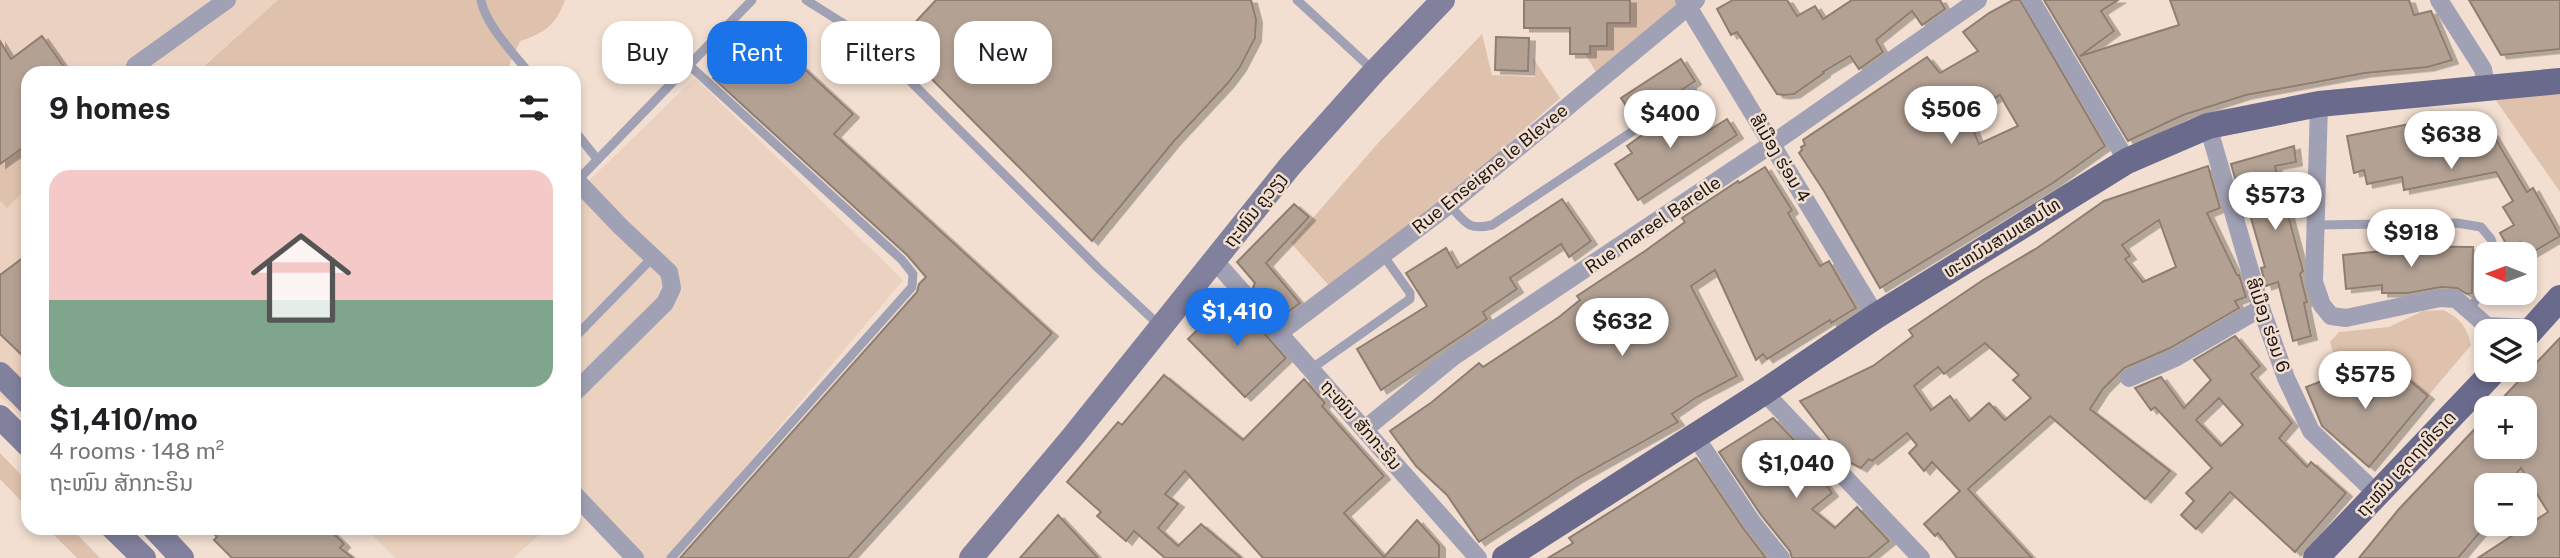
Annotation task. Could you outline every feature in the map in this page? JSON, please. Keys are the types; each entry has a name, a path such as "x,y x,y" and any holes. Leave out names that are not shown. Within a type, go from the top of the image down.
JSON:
{"main road":[{"name":"ທະຫນົນສາມແສນໄທ","path":"1505,558 1764,392 1876,316 2127,161 2208,126 2319,104 2560,81"},
{"path":"2537,325 2560,298"},
{"name":"ຖະໜົນ ເຊດຖາທິຣາດ","path":"2316,558 2484,382"}],"street":[{"path":"135,66 227,0"},
{"name":"Rue mareel Barelle","path":"1365,429 1453,357 1772,144 1978,0"},
{"path":"2031,0 2127,161"},
{"path":"2439,0 2483,69 2486,86"},
{"name":"ສີເມືອງ ຮ່ອມ 4","path":"1689,2 1876,316"},
{"name":"Rue Enseigne le Blevee","path":"1279,332 1449,205 1689,2"},
{"name":"ຖະໜົນ ຄູວຽງ","path":"971,558 1071,439 1290,166 1430,4"},
{"path":"2319,104 2314,282 2322,305 2331,316 2346,318 2440,298 2456,299 2479,319"},
{"name":"ສີເມືອງ ຮ່ອມ 6","path":"2208,126 2261,308 2286,378 2311,431 2378,495"},
{"path":"581,188 669,272 672,288 665,303 581,386"},
{"name":"ຖະໜົນ ສັກກະຣິນ","path":"1215,261 1478,558"},
{"path":"2129,378 2175,358 2261,308"},
{"path":"0,374 21,395"},
{"path":"1764,392 1922,558"},
{"path":"0,417 21,438"},
{"path":"1695,436 1752,522 1781,558"},
{"path":"581,501 635,558"},
{"path":"120,535 144,558"},
{"path":"164,535 182,558"}],"lane":[{"path":"481,0 498,33 524,66"},
{"path":"693,61 752,0"},
{"path":"806,0 867,38 1161,327"},
{"path":"1297,0 1374,72"},
{"path":"671,558 912,287 913,274 902,260 693,69"},
{"path":"581,176 670,84"},
{"path":"1449,205 1472,228 1492,225 1693,91"},
{"path":"581,139 597,159"},
{"path":"2316,225 2457,223 2481,227 2492,242"},
{"path":"1311,369 1410,299 1410,293 1383,255"},
{"path":"581,331 653,257"},
{"path":"2469,310 2474,303"}],"shaded area":[{"path":"0,0 278,0 203,66 21,66 21,417 0,396"},
{"path":"278,0 565,0 549,26 537,35 520,41 510,66 204,66"},
{"path":"1630,0 1677,0 1679,3 1598,75 1585,54 1607,23 1630,23"},
{"path":"1482,34 1492,75 1535,77 1533,58 1560,98 1450,196 1332,289 1291,243 1379,142"},
{"path":"695,78 903,280 669,558 638,558 581,509 581,188 689,84 693,84"},
{"path":"2560,81 2560,192 2486,86"},
{"path":"21,149 21,194 7,208 0,201 0,164"},
{"path":"2443,310 2462,324 2471,345 2428,396 2397,370 2385,364 2373,374 2345,366 2336,358 2330,342 2339,332 2389,327 2423,311"},
{"path":"0,453 21,475 21,501 0,479"},
{"path":"54,535 78,535 100,558 77,558"},
{"path":"373,535 539,535 513,558 395,558"}],"building":[{"path":"936,0 1251,0 1256,19 1255,38 1240,67 1174,141 1092,241 937,84 940,84 940,21 916,21"},
{"path":"1524,0 1630,0 1630,23 1607,23 1607,46 1590,46 1590,54 1570,54 1570,28 1524,28"},
{"path":"1733,0 1787,0 1797,16 1815,6 1823,19 1852,0 1940,0 1945,9 1922,25 1912,11 1876,40 1883,52 1859,69 1850,56 1794,94 1784,95 1777,94 1737,32 1731,35 1717,9"},
{"path":"2013,0 2020,0 2105,146 2053,183 1880,288 1799,153 1805,145 1803,140 1927,57 1940,73 1978,51 1963,32","holes":["2000,95 2018,126 1979,144 1967,115"]},
{"path":"2044,0 2118,0 2101,11 2114,31 2080,56 2179,25 2170,0 2409,0 2414,15 2431,11 2452,60 2428,67 2365,73 2246,95 2183,115 2128,141"},
{"path":"2469,0 2560,0 2560,49 2501,55"},
{"path":"42,36 63,66 21,66 21,149 0,164 0,41 11,59"},
{"path":"1496,37 1529,38 1528,71 1495,70"},
{"path":"1681,59 1695,81 1636,121 1621,98"},
{"path":"807,71 853,114 834,134 1052,333 848,558 680,558 917,292 919,284 926,277 907,255 720,84 807,84"},
{"path":"1687,103 1706,132 1727,119 1737,135 1638,200 1615,164 1632,153 1627,146"},
{"path":"2452,116 2458,146 2475,142 2492,133 2527,192 2533,188 2560,236 2538,249 2538,242 2505,242 2500,233 2514,225 2503,207 2513,201 2496,172 2404,190 2402,177 2367,184 2364,170 2354,173 2347,136"},
{"path":"2294,146 2296,162 2275,166 2303,271 2300,274 2311,336 2293,341 2278,282 2266,286 2261,268 2265,267 2245,197 2241,199 2231,164"},
{"path":"2208,166 2220,208 2207,213 2239,275 2246,297 2235,301 2239,308 2170,348 2124,368 2103,389 2090,409 2170,471 2145,499 2050,416 1968,489 2032,558 1957,558 1938,533 1935,536 1924,524 1960,491 1932,462 1924,471 1909,453 1917,445 1907,433 1872,461 1869,459 1861,468 1845,460 1800,401 1873,366 1913,336 1909,330 1983,280 2037,248 2104,201","holes":["2159,220 2176,267 2143,282 2125,259 2130,256 2122,245","1985,343 2019,375 2013,380 2031,398 2005,420 1989,403 1969,421 1950,396 1931,410 1914,386 1938,367 1944,374"]},
{"path":"1765,167 1792,210 1788,213 1820,266 1829,261 1856,308 1831,323 1830,320 1767,359 1763,354 1756,360 1715,270 1691,286 1737,376 1672,414 1678,422 1576,479 1479,542 1447,495 1416,466 1390,431 1432,402 1479,363 1483,367 1559,317 1580,300 1577,296 1685,222 1682,218 1738,181 1739,183"},
{"path":"1562,199 1591,241 1569,257 1561,244 1510,278 1517,289 1483,312 1487,319 1381,390 1357,349 1427,306 1406,273 1446,248 1457,268"},
{"path":"1294,204 1309,217 1266,263 1300,303 1280,318 1253,287 1255,283 1237,262"},
{"path":"2383,246 2473,247 2472,293 2441,287 2408,293 2382,293 2382,285 2346,289 2343,255 2383,251"},
{"path":"21,259 21,354 0,334 0,275"},
{"path":"1228,301 1238,311 1241,307 1286,358 1245,397 1188,339"},
{"path":"2235,336 2260,366 2251,374 2292,423 2279,438 2307,467 2311,462 2346,493 2295,552 2230,492 2196,529 2181,515 2194,501 2186,493 2212,468 2155,407 2151,410 2135,388 2161,377 2184,408 2211,380 2194,360","holes":["2219,398 2243,425 2221,446 2196,420"]},
{"path":"2560,338 2560,558 2478,558 2511,536 2537,536 2537,519 2548,512 2537,494 2537,473 2524,473 2521,468 2517,473 2474,473 2474,536 2477,536 2458,558 2359,558 2399,509 2474,430 2474,459 2537,459 2537,396 2504,396 2518,382 2537,382 2537,362"},
{"path":"2356,368 2370,402 2397,370 2428,396 2369,467 2322,426 2306,387"},
{"path":"1164,375 1243,440 1304,379 1325,403 1322,406 1384,476 1344,513 1384,557 1417,520 1439,545 1439,558 1263,558 1185,471 1165,494 1178,504 1158,528 1178,546 1201,524 1241,558 1165,558 1134,531 1126,541 1097,516 1101,512 1067,482 1118,422 1122,425"},
{"path":"1773,418 1797,443 1782,454 1799,483 1815,470 1832,493 1812,509 1835,528 1857,507 1889,541 1868,558 1792,558 1790,551 1761,515 1719,452"},
{"path":"1696,458 1766,558 1548,558 1573,543 1569,538"},
{"path":"1058,515 1086,545 1098,558 1020,558"},
{"path":"215,535 335,535 344,544 340,548 353,558 232,558 214,540 217,537"}]}
